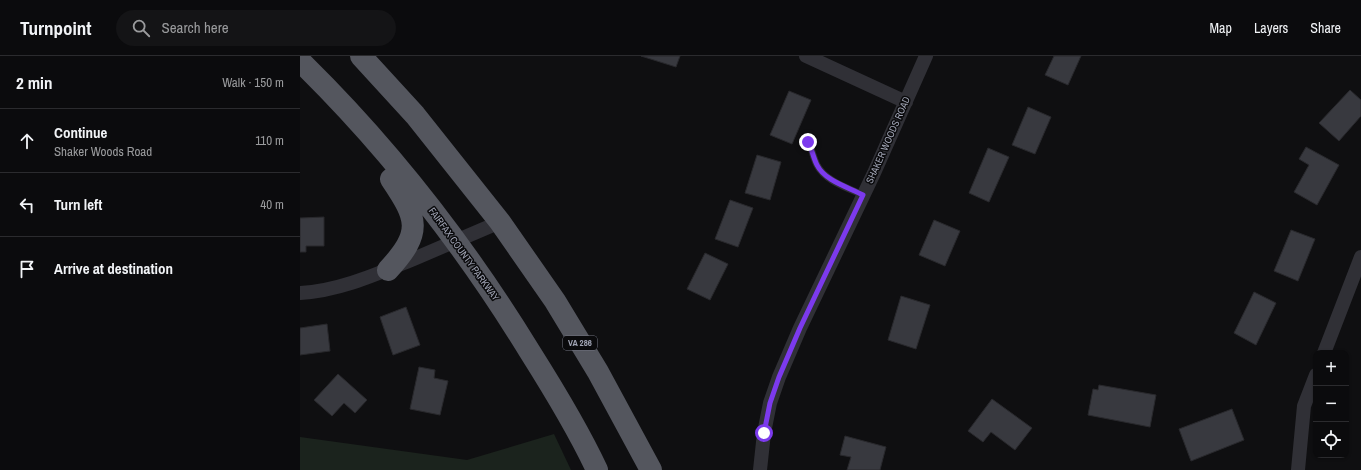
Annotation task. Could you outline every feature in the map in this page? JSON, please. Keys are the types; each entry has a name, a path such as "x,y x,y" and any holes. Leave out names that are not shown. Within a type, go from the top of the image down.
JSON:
{"highway":[{"name":"VA 286","path":"361,56 415,115 500,222 566,320 598,372 651,470"},
{"name":"FAIRFAX COUNTY PARKWAY","path":"300,61 333,93 389,156 456,240 508,315 551,386 590,454 597,470"},
{"path":"333,93 410,209 413,223 410,240 401,255 388,270"}],"street":[{"path":"806,56 906,102"},
{"name":"SHAKER WOODS ROAD","path":"760,470 764,433 770,403 779,377 800,328 863,195 926,56"},
{"path":"300,293 314,292 340,286 388,270 500,222"},
{"path":"1325,350 1361,257"},
{"path":"1298,470 1304,406 1313,383"}],"lane":[{"path":"808,142 816,164 822,173 834,181 863,195"}],"shaded area":[{"path":"554,434 571,470 300,470 300,437 467,460"}],"building":[{"path":"641,56 680,56 676,67"},
{"path":"1054,56 1081,56 1068,85 1045,75"},
{"path":"1350,90 1361,100 1361,116 1339,141 1319,123"},
{"path":"789,91 811,100 792,144 770,135"},
{"path":"1028,107 1051,117 1035,154 1012,145"},
{"path":"1306,147 1339,165 1317,205 1294,192 1309,165 1299,159"},
{"path":"988,148 1009,157 989,202 969,193"},
{"path":"757,155 781,162 770,200 745,193"},
{"path":"730,200 753,208 738,247 715,239"},
{"path":"324,217 324,246 306,246 306,252 300,252 300,218"},
{"path":"934,220 960,231 945,266 919,255"},
{"path":"1291,230 1315,239 1298,281 1274,271"},
{"path":"705,253 728,264 710,300 687,289"},
{"path":"1254,292 1276,303 1256,345 1234,333"},
{"path":"901,296 930,305 916,349 888,340"},
{"path":"406,307 420,345 393,355 380,317"},
{"path":"327,324 330,351 300,355 300,328"},
{"path":"419,367 435,370 434,378 448,381 440,415 410,409"},
{"path":"338,374 367,400 355,413 344,403 332,416 314,400"},
{"path":"1099,385 1156,395 1150,427 1088,415 1093,389 1098,390"},
{"path":"992,399 1032,428 1015,450 991,432 983,442 968,431"},
{"path":"1232,409 1244,440 1191,461 1179,429"},
{"path":"845,436 886,447 880,470 847,470 851,457 840,455"}],"route":[{"path":"764,433 770,403 779,377 800,328 863,195 834,181 822,173 816,164 808,142"}]}
